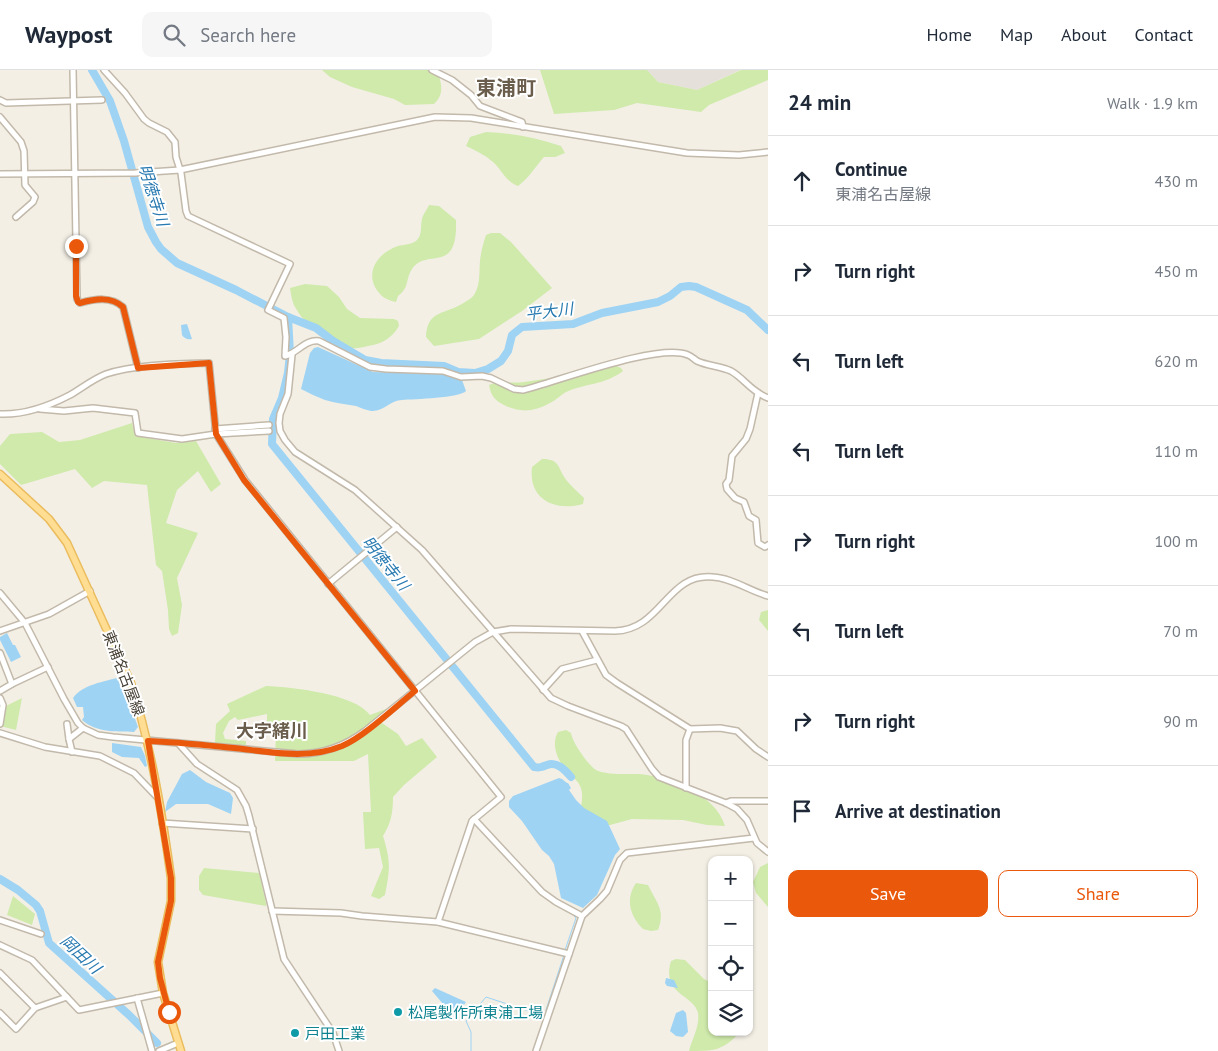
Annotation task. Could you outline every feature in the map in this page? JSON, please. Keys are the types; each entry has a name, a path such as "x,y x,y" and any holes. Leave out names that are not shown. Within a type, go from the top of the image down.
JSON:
{"main road":[{"name":"東浦名古屋線","path":"0,474 39,509 58,529 67,543 131,683 148,741 169,864 172,890 170,910 158,962 163,993 181,1051"}],"street":[{"path":"73,70 77,299 80,303 113,300 123,307 138,368"},
{"path":"104,70 125,93 144,119 167,132 175,142 176,157 188,216 290,264 268,310 284,318 286,330 285,356 292,355 308,342 319,341 370,367 443,371 460,377 482,376 492,378 514,389 523,390 588,370 651,355 681,353 687,354 698,362 732,372 758,393 768,398"},
{"path":"432,70 452,80 475,99 480,106 522,122 523,127"},
{"path":"0,100 6,103 102,100"},
{"path":"0,117 21,142 24,150 25,185 35,199 16,216"},
{"path":"0,174 135,173 180,170 435,118 471,118 687,154 740,156 768,152"},
{"path":"292,355 288,394 280,414 279,423 280,431 295,452 354,490 398,527 433,562 543,690 552,698 560,703 621,726 629,732 656,774 663,780 726,803 737,809 747,820 757,843 768,852"},
{"path":"0,414 39,408 63,398 106,374 138,368 209,363 215,431 244,480 501,797 474,819 438,922"},
{"path":"758,393 746,439 732,456 726,489 735,498 744,502 749,516 756,520 758,543 765,547 768,545"},
{"path":"39,408 64,411 93,408 132,412 136,416 138,433 176,439 215,431 269,428"},
{"path":"328,584 398,527"},
{"path":"0,593 25,623 72,713 83,728 104,736 298,754 326,751 340,747 358,737 475,642 493,632 511,629 621,631 638,626 655,613 677,588 690,580 700,577 721,578 768,596"},
{"path":"0,631 49,614 90,591"},
{"path":"582,631 606,675 690,729 720,728 736,731 768,757"},
{"path":"0,653 12,684"},
{"path":"543,690 562,669 597,660"},
{"path":"0,691 48,668"},
{"path":"0,698 3,710 0,724"},
{"path":"67,724 72,752"},
{"path":"69,739 83,728"},
{"path":"686,788 686,740 690,729"},
{"path":"0,732 45,747 100,756 134,773 158,798"},
{"path":"178,743 197,764 237,790 246,806 284,959 333,1033 339,1051"},
{"path":"726,803 731,801 768,801"},
{"path":"474,819 542,892 582,916"},
{"path":"162,823 253,829"},
{"path":"536,1051 582,916 607,891 620,860 627,853 754,838"},
{"path":"272,911 348,913 362,916 438,922 569,954"},
{"path":"0,920 41,934"},
{"path":"0,945 32,960 79,1010 163,993"},
{"path":"0,973 35,1008"},
{"path":"0,1013 16,1028 35,1008 68,997"},
{"path":"137,998 152,1051"},
{"path":"159,1051 178,1043"}],"shaded area":[{"path":"647,70 740,70 697,90 658,82"}],"green space":[{"path":"322,70 430,70 438,73 441,93 434,104 405,105 394,99 352,87 330,77"},
{"path":"540,70 647,70 658,82 697,90 741,70 768,70 768,80 709,105 701,112 637,103 614,110 554,114"},
{"path":"486,132 515,135 543,141 561,146 565,153 555,157 544,157 529,176 518,186 507,179 490,159 466,146 470,137"},
{"path":"429,205 439,206 456,220 452,248 447,254 418,263 412,269 406,286 396,302 389,300 381,295 375,287 372,274 376,262 391,249 418,239 421,222"},
{"path":"500,233 511,242 552,288 522,311 479,339 434,346 426,337 430,322 434,317 458,306 474,295 478,285 483,245 486,235"},
{"path":"305,284 327,286 339,297 347,309 360,318 394,319 398,321 399,326 390,337 378,344 354,348 338,346 316,332 295,307 290,288"},
{"path":"614,365 623,371 609,379 566,392 550,403 533,410 510,408 501,403 493,397 489,385 546,379"},
{"path":"132,423 135,436 176,443 196,441 221,484 211,492 198,471 177,490 166,523 198,533 177,578 182,605 178,633 172,636 169,629 162,571 156,565 147,485 104,481 92,488 75,469 21,485 0,464 0,446 10,434 42,432 59,442 80,440"},
{"path":"542,459 548,459 558,465 567,481 584,498 583,504 562,506 545,501 539,495 534,487 532,467"},
{"path":"768,610 768,631 759,620 761,612"},
{"path":"266,686 306,690 337,697 362,708 370,715 394,706 379,721 398,734 406,746 422,738 437,757 393,797 391,818 383,836 389,866 388,878 385,895 379,899 371,896 383,867 379,848 365,849 363,812 371,812 368,754 354,761 275,761 276,732 267,730 267,714 238,720 235,717 229,721 223,733 225,739 246,741 246,746 215,743 216,724 230,711 227,704"},
{"path":"22,698 16,730 0,726 6,706"},
{"path":"566,730 571,733 581,753 596,770 600,772 650,775 676,783 701,796 712,805 720,815 725,826 707,825 683,820 632,819 610,825 594,825 579,816 582,800 581,788 562,764 555,748 558,732"},
{"path":"768,863 768,907 756,893 753,882 760,867"},
{"path":"204,868 259,873 266,906 203,895 199,890 199,876"},
{"path":"636,883 648,885 657,901 661,917 658,930 643,929 632,913 630,901"},
{"path":"13,896 35,914 32,925 7,915"},
{"path":"676,959 685,960 708,981 708,1036 736,1036 728,1043 718,1049 689,1051 697,1028 698,1013 691,1002 679,993 670,981 671,961"}],"water":[{"path":"187,324 192,339 182,335 181,325"},
{"path":"318,347 373,372 444,374 462,380 466,391 446,397 398,401 376,411 325,400 301,389 310,353 314,348"},
{"path":"7,633 21,657 11,662 0,640 0,637"},
{"path":"120,677 138,727 134,732 100,729 82,720 84,717 83,707 77,707 73,698 77,693 101,682"},
{"path":"112,743 141,747 147,766 145,767 139,758 122,757 112,752"},
{"path":"190,770 206,782 230,793 233,798 231,814 208,804 176,804 165,812 167,802 182,774"},
{"path":"559,778 568,783 571,788 569,790 584,808 607,821 620,849 615,855 597,895 583,908 561,898 554,864 522,821 509,807 509,801 513,796"},
{"path":"666,978 674,980 678,988 667,986 665,983"},
{"path":"435,988 466,1002 455,1018 432,991"},
{"path":"683,1010 686,1013 688,1032 683,1037 676,1036 670,1031 676,1013"}],"waterway":[{"name":"平大川","path":"92,70 110,101 124,141 148,227 161,249 177,263 236,290 288,317 316,328 333,341 365,360 381,363 444,366 458,372 475,373 488,369 501,361 508,351 512,335 522,327 573,324 602,313 658,302 670,296 681,287 689,286 696,287 747,310 768,330"},
{"name":"明徳寺川","path":"288,317 290,354 288,373 282,398 273,419 272,444 534,767 554,764 571,777"},
{"name":"岡田川","path":"0,879 18,890 36,905 40,911 49,943 129,1015 157,1043"},
{"path":"535,889 552,902"},
{"path":"558,949 565,950 576,918 570,912"},
{"path":"546,1010 564,955"},
{"path":"471,1051 471,1032 466,1021 486,997 544,1016"}],"place":[{"name":"松尾製作所東浦工場","path":"398,1012"},
{"name":"戸田工業","path":"295,1033"}],"district":[{"name":"東浦町","path":"506,88"},
{"name":"大字緒川","path":"272,730"}],"route":[{"path":"76,246 76,296 78,302 107,299 119,303 123,307 138,368 209,363 216,434 244,480 415,691 347,743 340,747 312,754 280,753 148,741 171,878 170,910 158,962 169,1012"}]}
